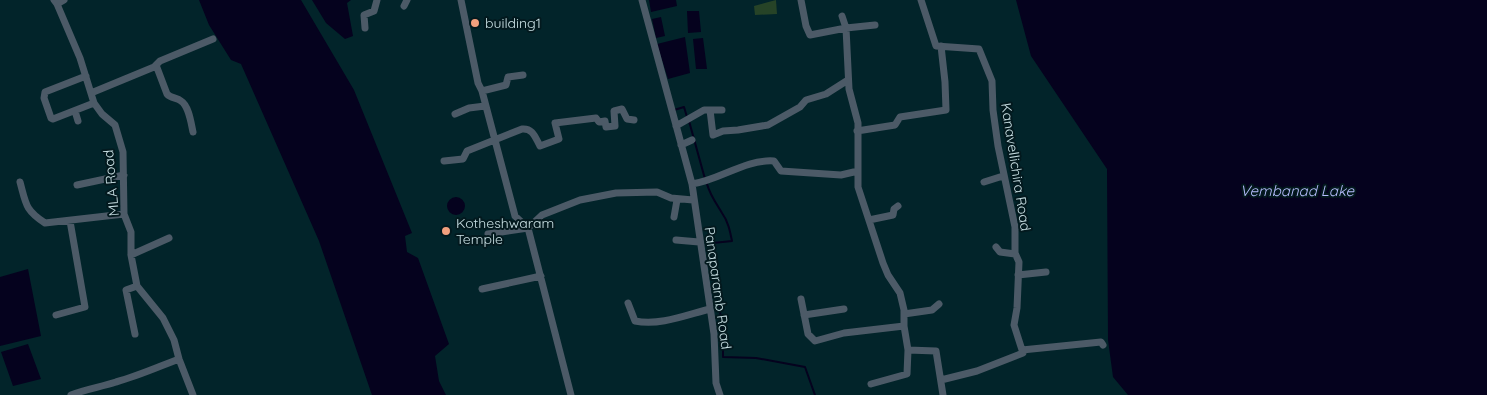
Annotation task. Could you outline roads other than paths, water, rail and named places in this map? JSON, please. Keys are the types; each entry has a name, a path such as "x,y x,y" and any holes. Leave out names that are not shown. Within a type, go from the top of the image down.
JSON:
{"street":[{"path":"366,28 364,16 374,12 377,0"},
{"path":"460,0 478,83 482,91 515,216 528,228 571,395"},
{"name":"Panaparamb Road","path":"642,0 692,184 714,334 716,383 720,395"},
{"path":"801,0 806,26 810,35"},
{"path":"857,131 895,125 900,117 946,110 941,46 936,46 921,0"},
{"name":"MLA Road","path":"58,1 80,58 94,103 102,114 115,125 123,152 124,214 131,232 132,255 137,286 163,318 174,340 192,395"},
{"path":"842,16 846,28 849,89 858,123 858,187 888,275 900,293 908,350 907,374 871,384"},
{"path":"801,37 846,28 875,25"},
{"path":"91,93 156,65 160,60 213,39"},
{"name":"Kanavellichira Road","path":"941,46 979,49 992,81 993,110 1015,227 1015,254 1019,262 1014,325 1022,350"},
{"path":"156,65 167,94 184,104 194,132"},
{"path":"482,91 506,85 508,77 523,75"},
{"path":"86,76 45,92 44,98 51,118 57,119 94,103"},
{"path":"710,110 713,135 723,130 768,126 800,107 806,100 826,94 848,80"},
{"path":"455,114 469,108 485,106"},
{"path":"444,160 463,160 467,151 528,129 532,131 540,146 545,145 560,139 555,123 596,118 599,122 605,121 606,127 615,126 614,111 622,109 627,119 634,120"},
{"path":"676,126 704,110 722,110"},
{"path":"75,111 78,121"},
{"path":"681,145 692,140"},
{"path":"692,184 706,182 753,162 765,160 774,160 781,171 841,175 858,171"},
{"path":"77,185 124,175"},
{"path":"984,182 1004,176"},
{"path":"20,182 25,201 32,214 45,223 124,214"},
{"path":"488,234 528,228 542,215 580,200 607,194 657,192 677,200 693,200"},
{"path":"674,217 677,200"},
{"path":"869,220 893,215 894,209 898,206"},
{"path":"56,315 85,306 70,221"},
{"path":"132,255 168,238"},
{"path":"676,240 699,242"},
{"path":"996,247 1000,252 1015,254"},
{"path":"888,275 897,272"},
{"path":"1018,275 1046,272"},
{"path":"482,289 541,276"},
{"path":"135,334 126,290 137,286"},
{"path":"802,299 808,334 815,341 844,333 904,326"},
{"path":"628,303 635,321 644,323 657,322 710,309"},
{"path":"904,314 932,310 939,304"},
{"path":"804,316 844,310"},
{"path":"940,380 977,371 1023,353 1022,350 1101,342 1103,345"},
{"path":"908,350 936,351 943,395"},
{"path":"71,395 86,389 115,383 179,359"}],"water":[{"path":"199,0 301,0 354,90 412,233 405,236 407,252 418,258 449,344 435,356 439,381 446,395 372,395 319,241 241,64 231,60 209,25"},
{"path":"312,0 351,0 347,3 353,36 345,39 326,23"},
{"path":"649,0 676,0 677,6 651,12"},
{"name":"Vembanad Lake","path":"1016,0 1487,0 1487,395 1128,395 1113,377 1108,340 1107,169 1031,56"},
{"path":"687,11 699,11 701,32 688,33"},
{"path":"661,17 665,36 656,38 652,19"},
{"path":"685,37 690,73 668,79 657,44"},
{"path":"703,38 707,69 696,69 693,39"},
{"path":"456,197 462,200 465,206 462,212 456,215 450,212 447,206 450,200"},
{"path":"28,269 41,336 0,346 0,277"},
{"path":"28,344 41,379 13,386 1,352"}],"waterway":[{"path":"674,110 684,107 687,117"},
{"path":"689,121 705,179"},
{"path":"707,184 711,195 726,219 732,241 713,243 723,334 723,357 756,358 805,367 815,395"}],"place":[{"name":"building1","path":"475,23"},
{"name":"Kotheshwaram Temple","path":"446,231"}]}
